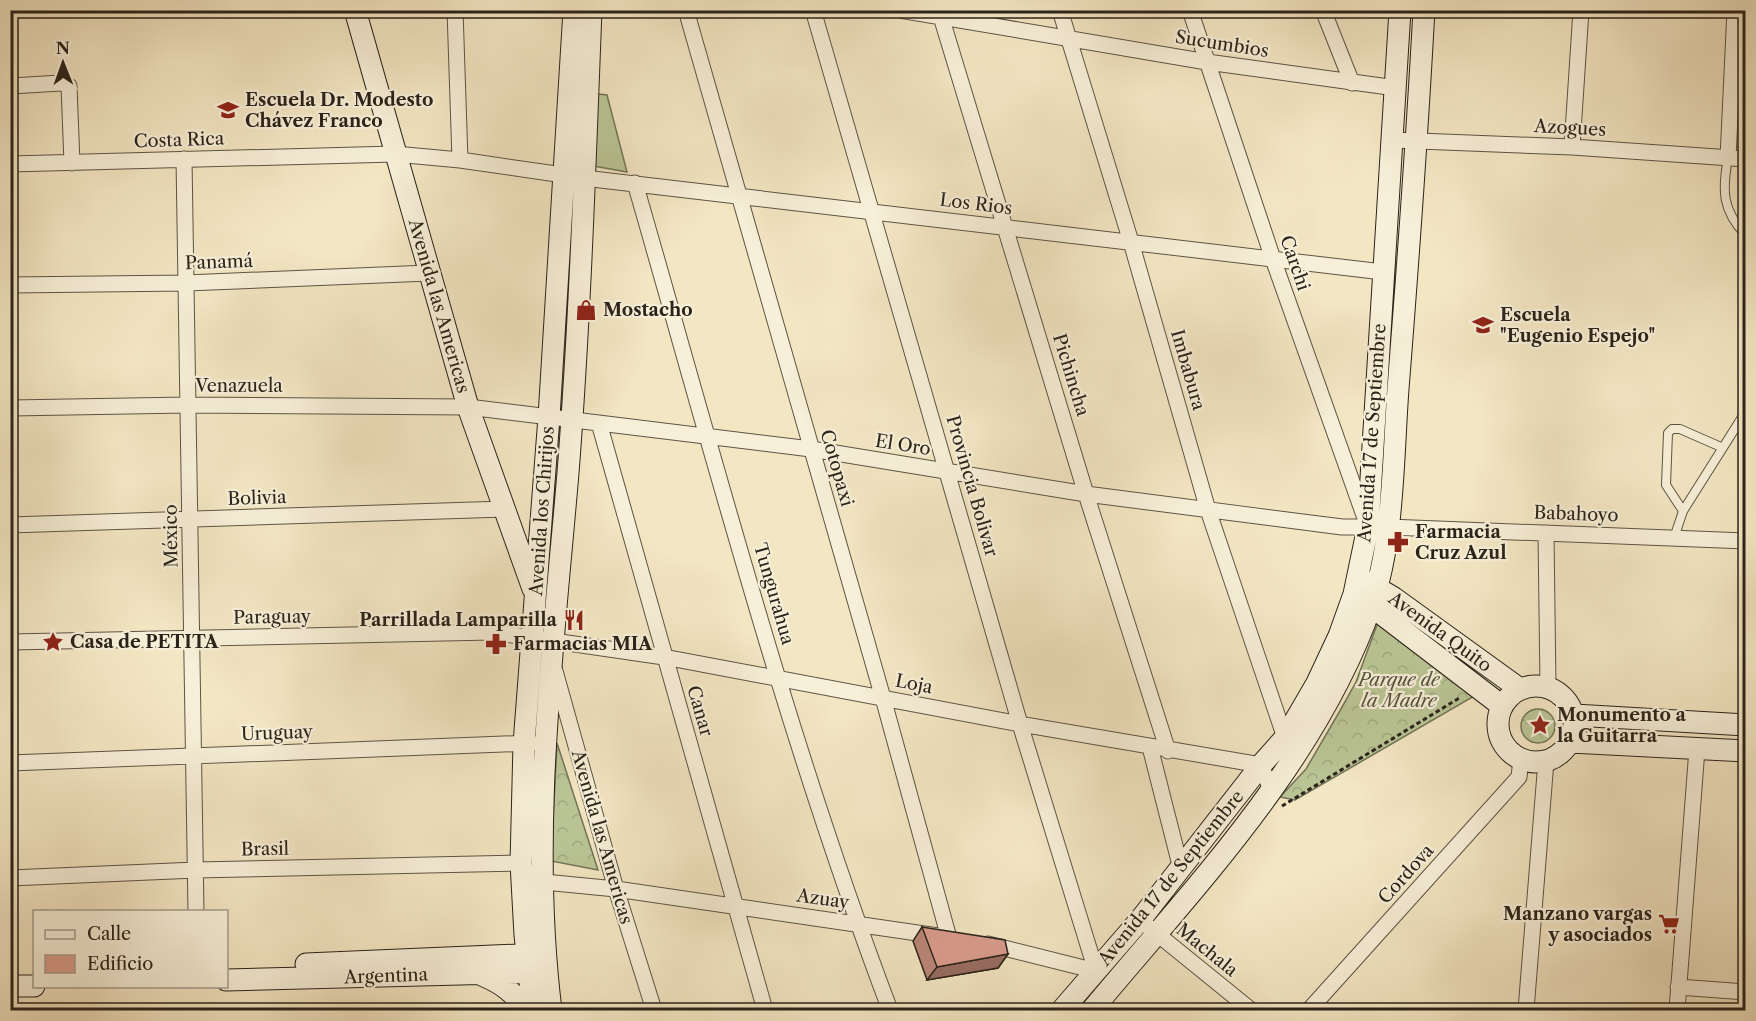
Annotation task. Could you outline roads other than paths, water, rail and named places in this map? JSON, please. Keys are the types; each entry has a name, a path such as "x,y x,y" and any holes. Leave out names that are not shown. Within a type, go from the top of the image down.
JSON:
{"street":[{"name":"Avenida las Americas","path":"355,10 468,407 536,597"},
{"path":"455,10 460,160"},
{"name":"Avenida los Chirijos","path":"528,875 546,743 572,420 574,10"},
{"name":"Avenida los Chirijos","path":"532,1011 536,963 528,875 524,744 549,417 591,10"},
{"name":"Cotopaxi","path":"686,10 883,698 960,939"},
{"name":"Provincia Bolivar","path":"813,10 1020,724 1096,971"},
{"name":"Sucumbios","path":"900,10 940,14 1207,63 1396,88"},
{"name":"Imbabura","path":"1060,10 1131,242 1208,510 1285,738"},
{"name":"Carchi","path":"1190,10 1273,259 1378,527"},
{"path":"1323,10 1352,83"},
{"name":"Avenida 17 de Septiembre","path":"1378,527 1383,272 1400,10"},
{"name":"Avenida 17 de Septiembre","path":"1092,1011 1242,831 1323,714 1365,591 1378,527 1416,140 1424,10"},
{"path":"1572,147 1581,10"},
{"path":"1728,158 1735,10"},
{"name":"Pichincha","path":"940,14 1086,494 1168,751"},
{"path":"10,86 62,83 69,86 72,163"},
{"name":"Azogues","path":"1393,140 1572,147 1746,159"},
{"name":"Costa Rica","path":"10,164 395,154 460,160 574,176"},
{"name":"México","path":"184,159 196,910"},
{"name":"Los Rios","path":"574,176 1383,272"},
{"name":"Tungurahua","path":"635,183 778,678 857,923 890,1011"},
{"name":"Panamá","path":"10,285 186,283 429,273"},
{"name":"Venazuela","path":"10,408 188,405 468,407"},
{"name":"El Oro","path":"468,407 811,449 1086,494 1342,527 1378,527"},
{"name":"Canar","path":"599,423 765,1011"},
{"name":"Bolivia","path":"10,525 505,509"},
{"path":"512,530 519,533 532,532 542,524"},
{"name":"Babahoyo","path":"1378,527 1746,541"},
{"path":"1546,533 1548,687"},
{"name":"Avenida 17 de Septiembre","path":"1062,1011 1140,920 1261,765 1285,738 1317,683 1339,636 1365,591"},
{"name":"Avenida Quito","path":"1365,591 1502,706"},
{"name":"Avenida Quito","path":"1365,591 1394,598 1520,689"},
{"name":"Paraguay","path":"10,642 492,632 533,638"},
{"name":"Loja","path":"533,638 664,657 1168,751 1261,765"},
{"name":"Avenida las Americas","path":"552,663 616,889 654,1011"},
{"path":"1548,687 1562,695 1567,701 1574,715 1574,734 1560,754 1546,761 1530,762 1510,753 1503,743 1498,724 1502,706 1520,689 1548,687"},
{"path":"1574,715 1746,725"},
{"path":"1570,742 1746,751"},
{"name":"Uruguay","path":"10,763 546,743"},
{"path":"1150,747 1181,869"},
{"path":"1677,1011 1697,749"},
{"name":"Cordova","path":"1309,1011 1519,777 1521,759"},
{"path":"1526,1011 1546,761"},
{"path":"1261,765 1271,790"},
{"name":"Brasil","path":"10,878 196,870 528,875"},
{"name":"Azuay","path":"528,875 960,939 1003,947 1096,971"},
{"name":"Machala","path":"1140,920 1251,1011"},
{"name":"Avenida los Chirijos","path":"536,963 551,1011"},
{"name":"Argentina","path":"228,967 536,963"},
{"name":"Argentina","path":"228,980 478,974 536,963"},
{"path":"10,973 33,972"},
{"path":"478,974 500,982 515,995 527,1011"},
{"path":"10,986 33,986"},
{"path":"1678,987 1746,992"}],"lane":[{"path":"1728,158 1724,180 1726,207 1733,222 1746,235"},
{"path":"1674,537 1683,511 1721,447 1746,411"},
{"path":"1683,511 1666,485 1668,433 1672,429 1680,429 1721,447"}],"place":[{"name":"Escuela Dr. Modesto Chávez Franco","path":"228,110"},
{"name":"Mostacho","path":"586,310"},
{"name":"Escuela \"Eugenio Espejo\"","path":"1483,325"},
{"name":"Farmacia Cruz Azul","path":"1398,542"},
{"name":"Parrillada Lamparilla","path":"574,620"},
{"name":"Casa de PETITA","path":"53,642"},
{"name":"Farmacias MIA","path":"496,644"},
{"name":"Monumento a la Guitarra","path":"1540,725"},
{"name":"Manzano vargas y asociados","path":"1669,924"}],"park label":[{"name":"Parque de la Madre","path":"1399,690"}]}
